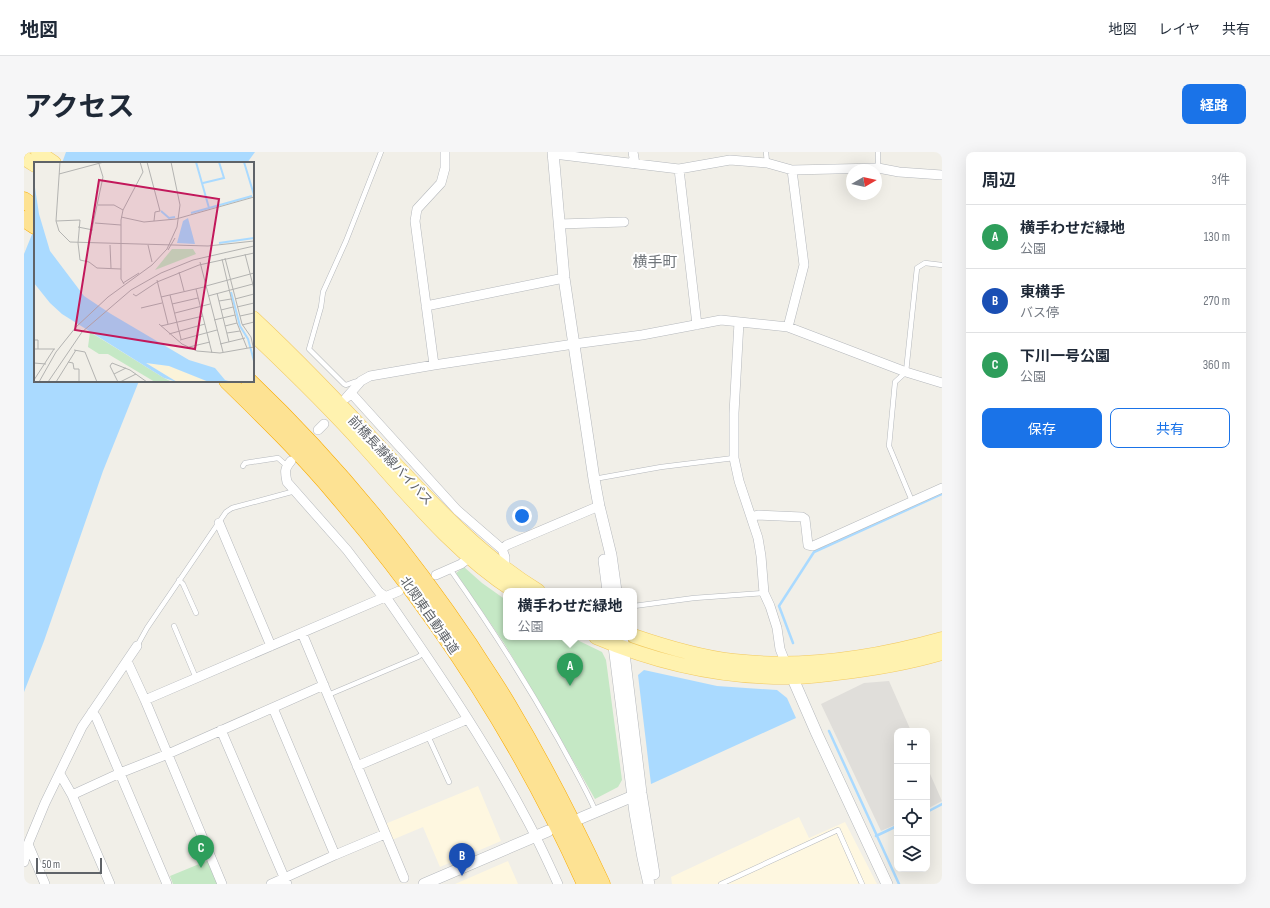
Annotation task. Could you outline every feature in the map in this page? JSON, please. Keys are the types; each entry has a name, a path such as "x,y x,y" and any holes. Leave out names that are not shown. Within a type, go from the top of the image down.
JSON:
{"highway":[{"path":"24,200 34,207"},
{"path":"24,219 34,225"},
{"name":"北関東自動車道","path":"228,382 263,415 337,494 402,575 435,621 496,714 519,754 568,845 585,884"},
{"name":"北関東自動車道","path":"250,382 315,448 348,485 396,544 448,612 510,707 533,747 602,884"}],"main road":[{"path":"38,152 53,162"},
{"path":"24,158 34,164"},
{"name":"前橋長瀞線バイパス","path":"254,319 431,520 470,557 499,582 509,588"},
{"name":"前橋長瀞線バイパス","path":"254,335 290,361 369,435 439,510 484,552 534,588"},
{"path":"637,637 715,658 758,663 786,664 823,662 866,657 908,649 942,640"},
{"path":"618,642 684,665 721,672 757,676 792,677 868,669 911,661 942,652"}],"street":[{"path":"434,365 415,221 418,209 441,183 445,168 445,152"},
{"path":"633,152 635,164"},
{"path":"616,588 611,555 594,479 564,278 554,153 679,169 730,160 767,163 792,170 846,169"},
{"path":"679,169 697,326"},
{"path":"882,169 899,172 942,175"},
{"path":"788,327 804,265 792,170"},
{"path":"560,224 624,222"},
{"path":"426,306 564,278"},
{"path":"506,568 505,557 502,549 457,510 349,395 361,381 370,376 434,365 642,335 697,326 721,320 788,327 906,372 942,383"},
{"path":"739,322 734,413 734,458 739,481 759,544 764,593 777,628 780,649 786,664 820,741 888,884"},
{"path":"289,463 285,472 287,482 347,550 379,592 386,597 425,652 468,719 495,762 536,837 558,884"},
{"path":"751,517 758,515 802,517 805,519 808,545 813,546 942,488"},
{"path":"502,549 507,545 599,506"},
{"path":"599,506 608,588"},
{"path":"218,523 271,646"},
{"path":"436,575 461,564 470,557"},
{"path":"145,700 399,591"},
{"path":"302,633 404,878"},
{"path":"618,642 637,794 643,858 649,884"},
{"path":"24,862 28,844 45,803 82,727 137,646"},
{"path":"127,660 222,884"},
{"path":"72,795 120,772 168,754 324,685"},
{"path":"273,708 335,855"},
{"path":"92,712 96,716 167,884"},
{"path":"357,766 468,719"},
{"path":"221,730 286,881"},
{"path":"60,774 72,795 110,884"},
{"path":"581,818 637,794"},
{"path":"637,794 656,884"},
{"path":"424,884 548,831"},
{"path":"271,884 286,881 335,855 385,834"},
{"path":"28,844 45,884"}],"lane":[{"path":"361,381 344,384 308,349 321,307 323,292 346,241 381,152"},
{"path":"766,152 767,163"},
{"path":"878,152 878,164"},
{"path":"912,501 889,446 895,382 906,372 918,268 926,263 942,265"},
{"path":"243,466 245,463 278,458 289,463"},
{"path":"594,479 661,467 734,458"},
{"path":"137,646 147,628 226,512 232,508 295,491"},
{"path":"450,569 505,650 541,710 596,812"},
{"path":"179,580 183,584 196,613"},
{"path":"637,606 694,598 764,593"},
{"path":"174,626 196,678"},
{"path":"328,695 418,657 425,652"},
{"path":"428,736 449,782"},
{"path":"721,884 838,830 862,884"}],"shaded area":[{"path":"889,681 910,728 894,728 894,825 881,831 821,704 864,683"},
{"path":"930,774 942,801 930,807"},
{"path":"478,786 501,841 440,867 423,827 392,840 385,824"},
{"path":"799,817 809,838 845,822 877,884 672,884 671,877"},
{"path":"508,861 518,884 455,884"}],"green space":[{"path":"464,567 482,583 503,598 503,640 577,640 602,652 606,660 622,780 618,787 595,799 504,643 456,573"},
{"path":"209,860 219,884 173,884 170,876"}],"water":[{"path":"66,152 255,152 248,162 62,162"},
{"path":"34,229 34,382 139,382 103,471 44,641 24,692 24,254"},
{"path":"644,670 717,686 777,690 787,698 796,718 651,784 638,675"}],"waterway":[{"path":"793,643 779,606 814,552 942,494"},
{"path":"829,731 899,884"},
{"path":"930,810 942,804"},
{"path":"876,836 894,827"}],"place":[{"name":"横手わせだ緑地","path":"570,686"},
{"name":"下川一号公園","path":"201,868"},
{"name":"東横手","path":"462,876"}],"district":[{"name":"横手町","path":"655,262"}]}
